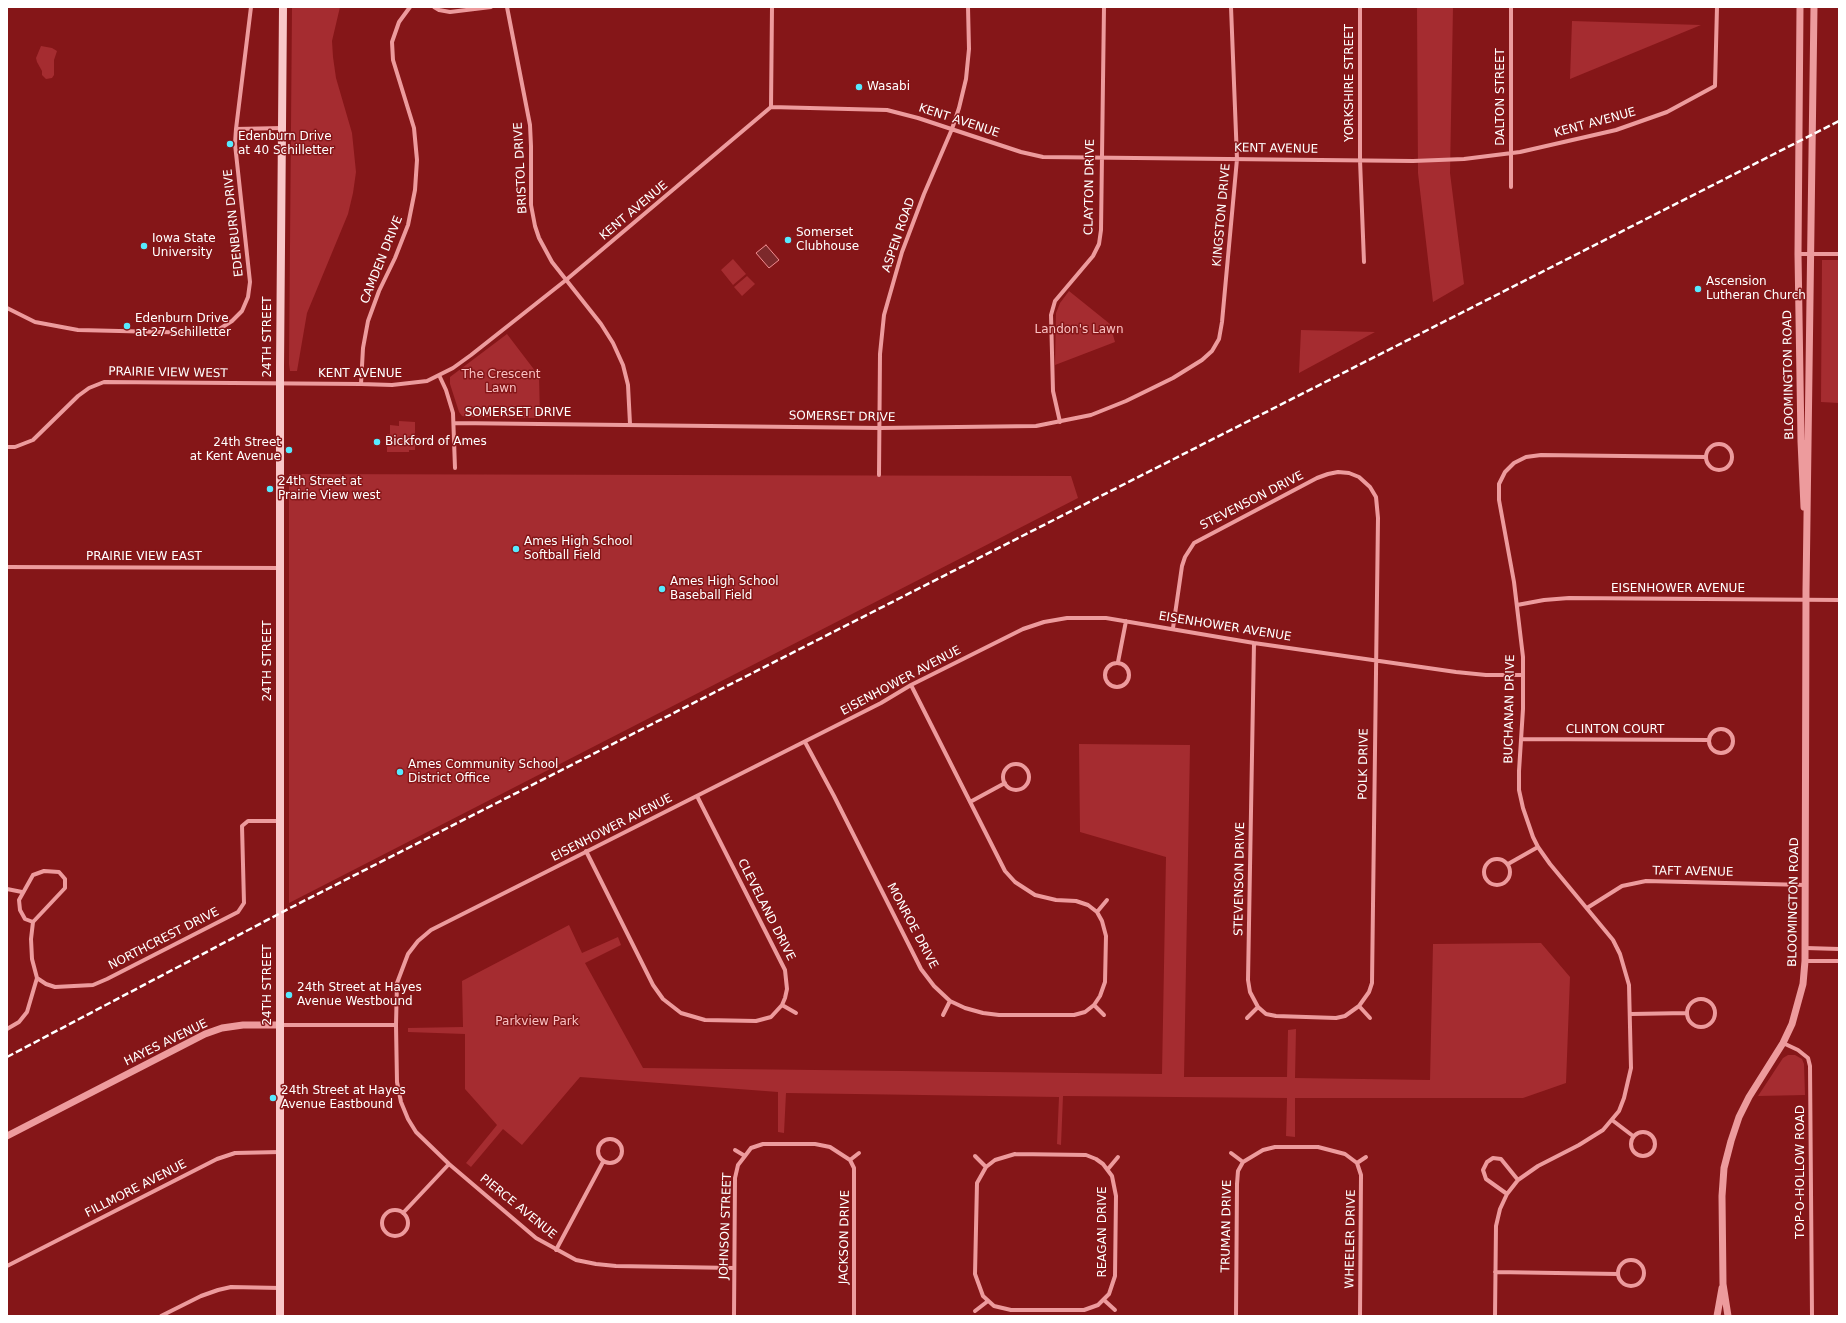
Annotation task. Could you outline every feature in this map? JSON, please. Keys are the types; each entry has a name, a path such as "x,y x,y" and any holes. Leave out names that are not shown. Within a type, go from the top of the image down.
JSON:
{"main road":[{"name":"24TH STREET","path":"280,1316 280,384 284,7"}],"street":[{"name":"EDENBURN DRIVE","path":"7,308 35,322 78,330 202,333 213,332 232,321 242,311 248,297 250,282 235,144 252,7"},
{"name":"CAMDEN DRIVE","path":"361,384 363,348 368,321 408,225 415,190 417,160 414,128 393,60 392,42 399,22 410,7"},
{"path":"434,7 439,10 450,12 491,7"},
{"name":"BRISTOL DRIVE","path":"507,7 530,125 531,205 539,238 552,262 601,324 620,356 628,385 630,424"},
{"path":"770,107 772,7"},
{"name":"ASPEN ROAD","path":"879,475 880,354 884,315 902,252 924,194 952,129 966,79 969,49 968,7"},
{"name":"CLAYTON DRIVE","path":"1060,422 1053,391 1051,315 1056,301 1092,256 1099,244 1101,230 1104,7"},
{"name":"KINGSTON DRIVE","path":"1212,351 1219,339 1222,322 1237,159 1231,7"},
{"name":"YORKSHIRE STREET","path":"1360,7 1360,160 1364,262"},
{"name":"DALTON STREET","path":"1511,187 1512,7"},
{"name":"KENT AVENUE","path":"280,384 392,385 427,381 439,375 471,355 566,280 770,107 887,110 952,129 1021,152 1043,157 1413,161 1464,159 1512,153 1566,143 1616,130 1667,112 1715,86 1717,7"},
{"name":"BLOOMINGTON ROAD","path":"1800,7 1798,254 1801,441 1807,575"},
{"name":"BLOOMINGTON ROAD","path":"1728,1316 1723,1284 1722,1196 1724,1168 1739,1117 1749,1097 1783,1043 1798,1005 1806,961 1806,600 1812,254 1814,7"},
{"path":"236,129 282,128"},
{"path":"1798,254 1839,254"},
{"name":"SOMERSET DRIVE","path":"454,423 880,428 1036,426 1091,415 1126,401 1173,378 1202,360 1212,351"},
{"path":"439,375 446,390 454,423 455,468"},
{"name":"PRAIRIE VIEW WEST","path":"7,447 15,447 33,440 78,396 89,388 104,382 280,384"},
{"path":"1722,444 1730,449 1732,457 1727,468 1719,470 1709,464 1706,456 1707,452 1713,445 1722,444"},
{"name":"BUCHANAN DRIVE","path":"1495,1316 1496,1226 1507,1194 1518,1180 1538,1166 1592,1138 1612,1120 1619,1111 1628,1086 1631,1068 1631,1014 1629,985 1620,954 1612,940 1538,847 1528,824 1519,790 1523,675 1521,634 1499,500 1499,484 1505,472 1514,463 1526,457 1541,455 1706,456"},
{"name":"STEVENSON DRIVE","path":"1174,628 1182,566 1185,556 1194,543 1202,537 1317,478 1338,472 1349,473 1365,481 1376,497 1378,518"},
{"name":"POLK DRIVE","path":"1359,1006 1369,992 1372,983 1378,518"},
{"name":"PRAIRIE VIEW EAST","path":"7,567 280,568"},
{"name":"EISENHOWER AVENUE","path":"1517,605 1544,600 1569,598 1839,600"},
{"name":"EISENHOWER AVENUE","path":"396,1025 397,983 408,954 418,941 431,930 805,742 881,703 911,685 1023,629 1044,622 1067,618 1086,617 1126,621 1254,642 1456,672 1486,675 1523,675"},
{"path":"1118,662 1126,621"},
{"name":"STEVENSON DRIVE","path":"1254,642 1248,980 1250,992 1258,1007"},
{"path":"1118,662 1125,665 1129,671 1129,678 1126,684 1119,687 1112,687 1104,676 1106,669 1111,664 1118,662"},
{"path":"911,685 1005,871 1015,882 1035,895 1056,900 1076,901 1088,905 1097,912 1102,921 1106,936 1105,982 1100,996 1094,1005 1104,1015"},
{"path":"1720,729 1728,731 1734,742 1728,752 1720,753 1713,750 1709,740 1713,732 1720,729"},
{"name":"CLINTON COURT","path":"1521,739 1709,740"},
{"name":"MONROE DRIVE","path":"805,742 834,796 921,969 934,986 950,1001 965,1008 999,1016 1074,1015 1086,1012 1094,1005"},
{"path":"1019,764 1026,768 1029,775 1028,782 1024,788 1017,790 1010,788 1005,783 1003,776 1006,769 1012,765 1019,764"},
{"path":"970,802 1005,783"},
{"name":"CLEVELAND DRIVE","path":"696,796 785,970 787,989 782,1005"},
{"name":"NORTHCREST DRIVE","path":"37,978 46,984 55,987 92,985 107,980 238,912 244,903 242,826 248,821 280,821"},
{"path":"1508,864 1538,847"},
{"path":"586,851 653,985 663,999 672,1007 691,1017 705,1020 756,1021 771,1017 782,1005 796,1013"},
{"path":"1496,858 1505,860 1508,864 1510,868 1510,876 1505,883 1501,885 1493,885 1486,880 1484,871 1487,862 1496,858"},
{"path":"7,1029 19,1022 27,1012 37,978 31,946 33,922 65,888 65,879 59,872 44,871 33,875 22,892 19,900 20,910 25,919 33,922"},
{"name":"TAFT AVENUE","path":"1587,908 1622,886 1646,882 1805,885"},
{"path":"7,889 22,892"},
{"path":"1097,912 1107,900"},
{"path":"1806,948 1839,948"},
{"path":"1806,961 1839,961"},
{"path":"1698,999 1707,1000 1714,1007 1715,1012 1713,1020 1706,1026 1702,1027 1693,1025 1688,1018 1687,1013 1690,1004 1698,999"},
{"path":"944,1015 950,1001"},
{"path":"1247,1018 1258,1007 1266,1014 1276,1016 1336,1018 1345,1016 1359,1006 1370,1018"},
{"path":"1631,1014 1687,1013"},
{"name":"HAYES AVENUE","path":"7,1136 205,1034 222,1028 243,1025 396,1025"},
{"name":"PIERCE AVENUE","path":"396,1025 397,1082 401,1102 408,1119 416,1132 449,1164 536,1238 576,1260 596,1264 734,1268"},
{"name":"TOP-O-HOLLOW ROAD","path":"1783,1043 1798,1050 1808,1058 1810,1066 1812,1316"},
{"path":"1612,1120 1633,1136"},
{"path":"1640,1132 1648,1132 1652,1135 1655,1142 1653,1150 1647,1155 1636,1154 1630,1144 1633,1136 1640,1132"},
{"path":"613,1138 619,1142 622,1148 621,1155 617,1161 610,1163 603,1162 598,1156 597,1150 600,1143 605,1139 613,1138"},
{"name":"JOHNSON STREET","path":"734,1316 735,1178 738,1165 751,1148 763,1144 815,1144 830,1147 850,1160"},
{"path":"1232,1153 1243,1162 1257,1153 1275,1147 1311,1147 1331,1149 1345,1154 1357,1163 1366,1157"},
{"path":"735,1150 745,1156"},
{"name":"FILLMORE AVENUE","path":"7,1266 217,1159 235,1154 280,1152"},
{"path":"850,1160 859,1153"},
{"name":"REAGAN DRIVE","path":"986,1167 995,1160 1005,1156 1023,1154 1086,1155 1096,1159 1108,1169 1112,1176 1116,1196 1115,1276 1113,1286 1104,1300"},
{"path":"975,1156 986,1167 977,1183 975,1193 975,1274 983,1296 994,1306 1011,1310 1084,1310 1098,1305 1104,1300 1115,1310"},
{"path":"1108,1169 1118,1157"},
{"path":"1507,1194 1486,1179 1483,1170 1487,1162 1493,1158 1501,1159 1518,1180"},
{"name":"JACKSON DRIVE","path":"850,1160 854,1168 855,1179 854,1316"},
{"path":"556,1250 603,1162"},
{"name":"TRUMAN DRIVE","path":"1236,1316 1237,1184 1238,1171 1243,1162"},
{"name":"WHEELER DRIVE","path":"1357,1163 1361,1175 1360,1316"},
{"path":"403,1213 449,1164"},
{"path":"390,1211 403,1213 407,1219 408,1226 405,1232 393,1236 387,1233 383,1228 382,1221 385,1215 390,1211"},
{"path":"1629,1260 1637,1262 1641,1265 1644,1273 1639,1284 1632,1286 1621,1281 1618,1274 1621,1265 1629,1260"},
{"path":"1495,1272 1618,1274"},
{"name":"BLOOMINGTON ROAD","path":"1717,1316 1723,1284"},
{"path":"161,1316 201,1296 218,1290 231,1288 280,1288"},
{"path":"975,1311 988,1301"},
{"path":"1046,1311 1046,1316"}],"green space":[{"path":"292,7 340,7 332,41 333,57 336,78 352,133 356,172 348,214 307,313 297,371 290,371 289,364"},
{"path":"1417,7 1453,7 1450,173 1464,284 1433,302 1418,173"},
{"path":"1572,21 1701,25 1570,79"},
{"path":"41,46 52,48 57,51 54,60 54,75 52,78 46,79 42,75 42,71 37,62 36,58"},
{"path":"733,259 746,274 733,285 721,270"},
{"path":"1822,260 1839,260 1839,403 1821,402"},
{"path":"747,276 755,284 742,296 734,287"},
{"name":"Landon's Lawn","path":"1069,291 1110,324 1115,342 1055,365 1056,313 1060,303"},
{"path":"1301,330 1375,332 1299,373"},
{"name":"The Crescent Lawn","path":"507,334 539,376 540,418 462,416 459,412 450,384 450,377"},
{"path":"399,421 415,422 415,450 409,450 409,452 387,452 387,434 390,434 390,425 399,426"},
{"path":"289,474 1071,476 1078,498 289,903"},
{"name":"Parkview Park","path":"1079,744 1190,745 1184,1077 1287,1077 1288,1030 1296,1029 1295,1078 1430,1080 1433,944 1541,943 1570,977 1566,1083 1523,1098 1295,1098 1295,1137 1286,1136 1287,1098 1063,1096 1061,1145 1057,1144 1059,1097 786,1093 784,1133 778,1132 778,1092 580,1077 522,1145 503,1129 471,1167 466,1163 497,1125 465,1089 465,1034 408,1032 408,1028 463,1027 462,981 569,925 582,953 618,937 621,945 585,963 643,1068 1162,1074 1166,857 1080,832"},
{"path":"1788,1055 1795,1055 1802,1059 1804,1064 1805,1095 1758,1096 1783,1058"}],"shaded area":[{"path":"766,245 779,260 769,268 756,253"}],"railway":[{"path":"7,1057 292,907 1839,121"}],"place":[{"name":"Wasabi","path":"859,87"},
{"name":"Edenburn Drive at 40 Schilletter","path":"230,144"},
{"name":"Somerset Clubhouse","path":"788,240"},
{"name":"Iowa State University","path":"144,246"},
{"name":"Ascension Lutheran Church","path":"1698,289"},
{"name":"Edenburn Drive at 27 Schilletter","path":"127,326"},
{"name":"Bickford of Ames","path":"377,442"},
{"name":"24th Street at Kent Avenue","path":"289,450"},
{"name":"24th Street at Prairie View west","path":"270,489"},
{"name":"Ames High School Softball Field","path":"516,549"},
{"name":"Ames High School Baseball Field","path":"662,589"},
{"name":"Ames Community School District Office","path":"400,772"},
{"name":"24th Street at Hayes Avenue Westbound","path":"289,995"},
{"name":"24th Street at Hayes Avenue Eastbound","path":"273,1098"}]}
